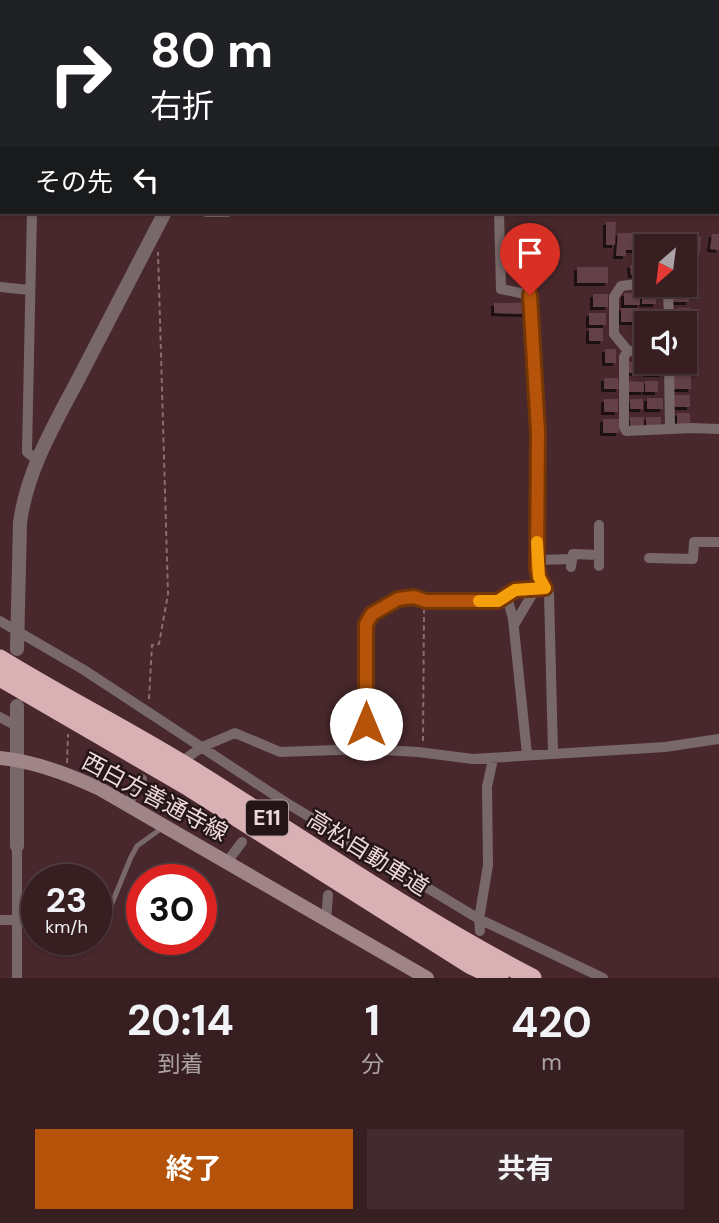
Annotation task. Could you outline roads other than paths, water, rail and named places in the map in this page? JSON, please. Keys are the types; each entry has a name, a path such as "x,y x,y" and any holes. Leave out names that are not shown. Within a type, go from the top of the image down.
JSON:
{"highway":[{"name":"高松自動車道","path":"9,654 342,867 477,949 532,978"},
{"name":"高松自動車道","path":"0,677 186,785 471,965 499,978"}],"main road":[{"name":"西白方善通寺線","path":"0,758 17,760 66,775 100,789 427,978"}],"street":[{"path":"32,214 27,452 37,460"},
{"path":"9,654 18,632 22,506 37,460 164,214"},
{"path":"499,214 500,289 530,295 538,432 537,560 541,588 514,625"},
{"path":"628,351 614,334 614,297 621,286 634,284"},
{"path":"0,287 29,290"},
{"path":"628,351 634,351"},
{"path":"628,351 624,356 626,431 719,429"},
{"path":"669,374 670,429"},
{"path":"537,560 571,563 573,554 599,561 599,525"},
{"path":"649,558 693,559 694,542 719,542"},
{"path":"366,749 368,619 377,610 398,599 414,597 425,601 498,601 515,590 541,588 549,593 553,753"},
{"path":"504,598 509,604 514,625 527,754"},
{"path":"0,621 84,670 275,796 479,925 603,978"},
{"path":"17,706 17,978"},
{"path":"0,717 18,727"},
{"path":"188,757 201,747 235,733 280,752 366,749 493,759 527,754 665,747 719,739"},
{"path":"479,925 488,865 487,787 493,759"},
{"path":"128,804 142,779"},
{"path":"264,811 275,796"},
{"path":"327,850 332,831"},
{"path":"227,862 242,842"},
{"path":"326,920 328,895"},
{"path":"0,920 18,920"}],"lane":[{"path":"112,903 137,846 165,825"}]}
